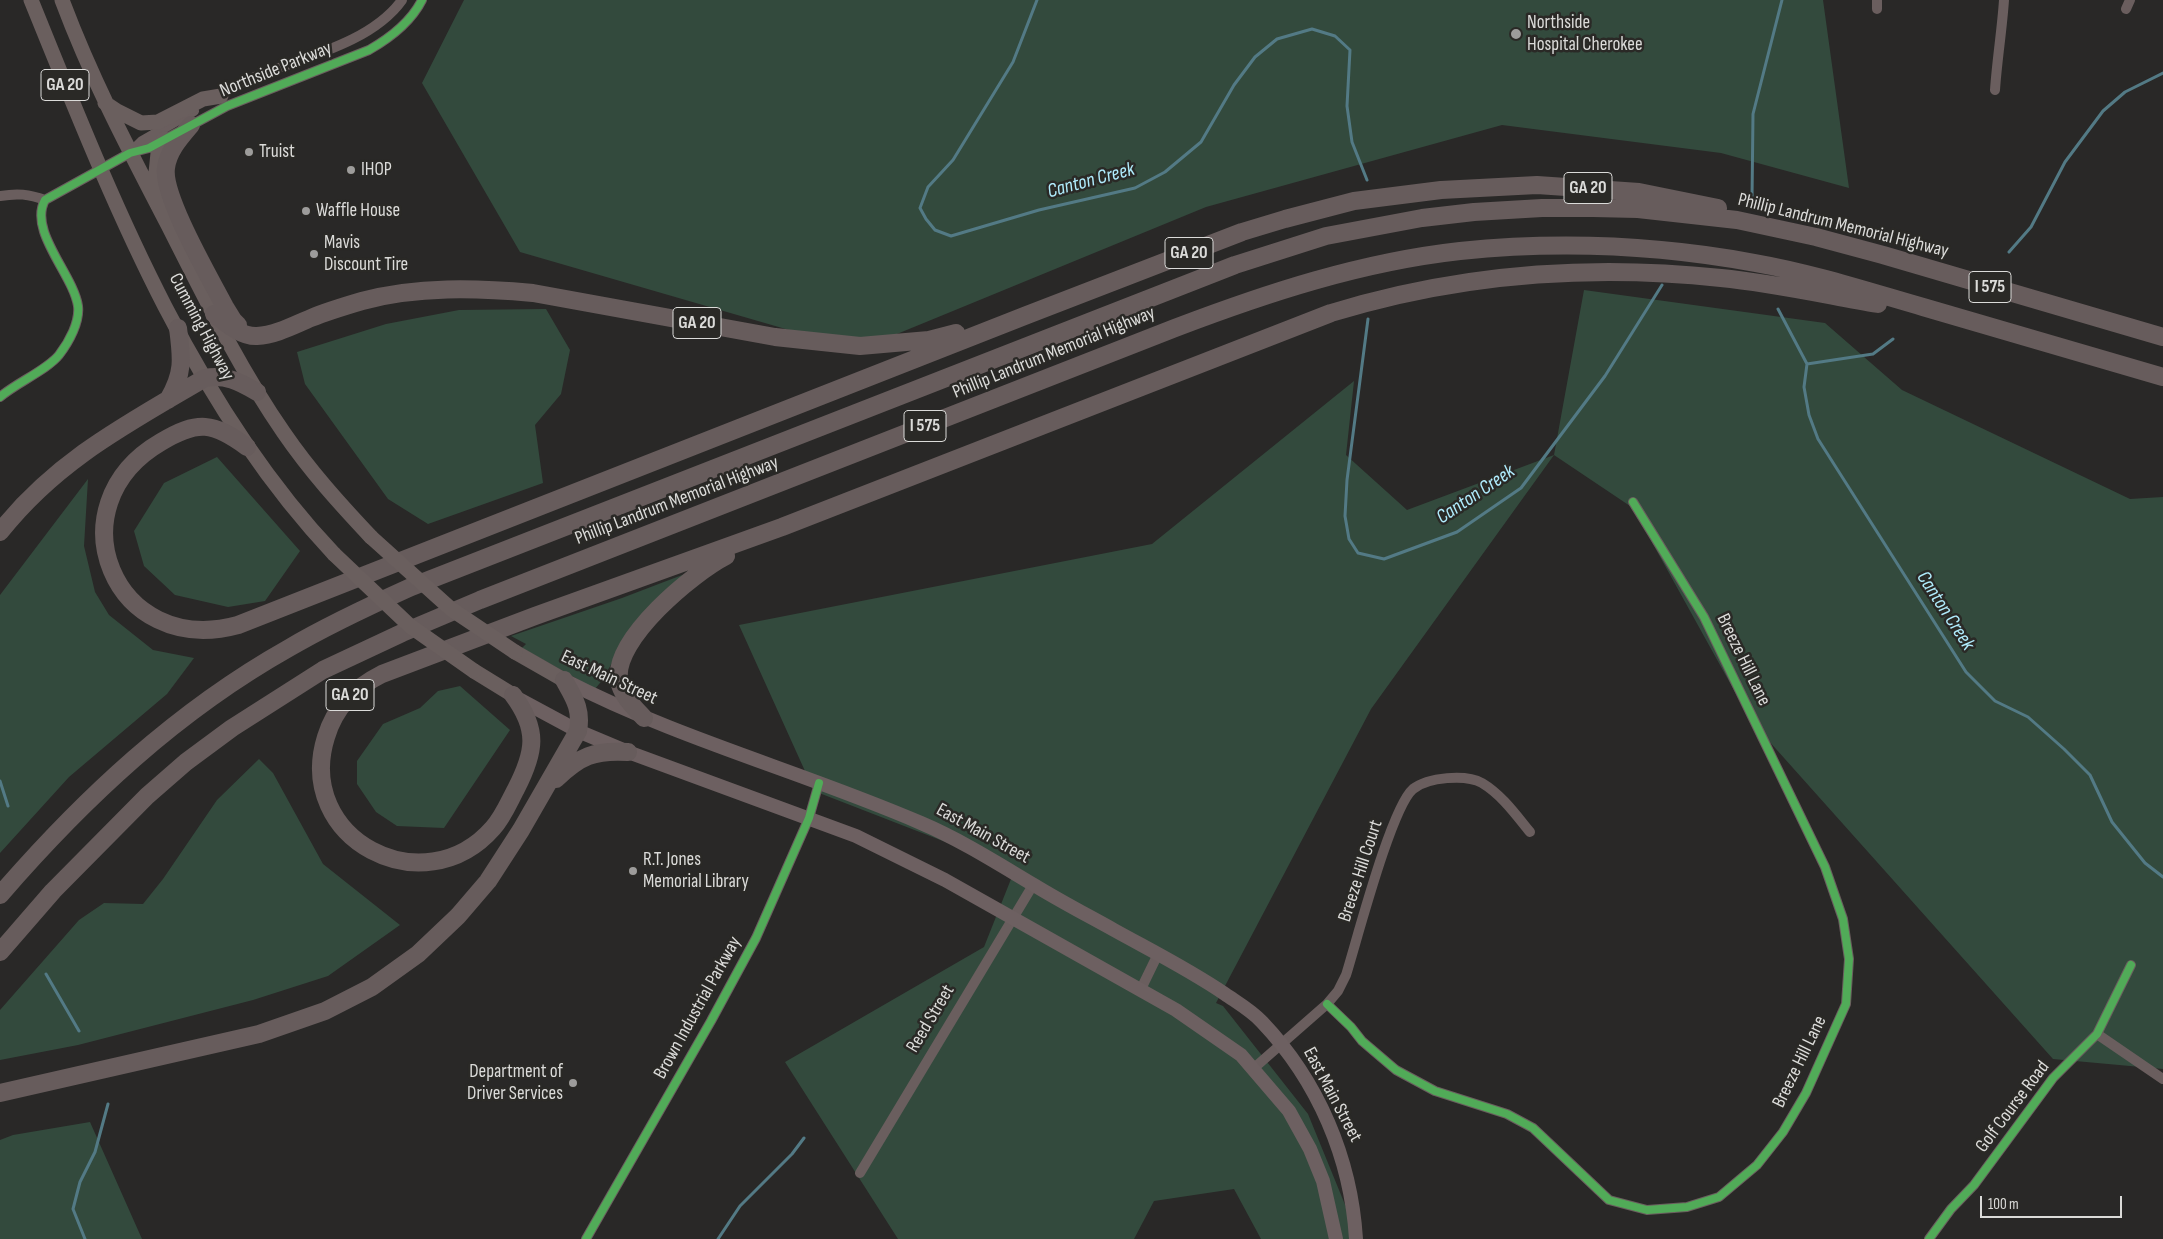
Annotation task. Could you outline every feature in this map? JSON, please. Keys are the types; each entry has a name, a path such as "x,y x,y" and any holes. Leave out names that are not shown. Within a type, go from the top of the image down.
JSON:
{"highway":[{"path":"191,125 177,142 168,158 166,170 170,195 233,320 242,328 260,330 306,314 317,316"},
{"name":"GA 20","path":"214,314 240,332 255,336 281,331 364,300 402,293 464,289 498,290 533,293 775,337 860,346 929,340 1027,315 1242,232 1354,201 1441,190 1537,185 1639,192 1710,206 1816,237"},
{"name":"Phillip Landrum Memorial Highway","path":"0,895 80,807 156,739 228,686 287,649 333,624 411,587 1226,268 1326,236 1356,229 1474,212 1542,208 1629,209 1683,213 1737,220 1816,237 2163,337"},
{"name":"Phillip Landrum Memorial Highway","path":"0,952 53,891 147,796 186,762 232,728 323,670 402,633 480,600 1175,328 1256,298 1326,277 1410,259 1507,247 1599,246 1682,252 1756,263 1833,281 2163,377"},
{"name":"GA 20","path":"513,695 529,721 532,743 530,760 506,809 495,826 470,848 451,858 427,863 395,861 365,848 348,833 333,814 322,786 321,755 334,717 341,706 359,687 394,670 430,658 534,616 782,527 1331,313 1390,296 1456,283 1554,273 1625,271 1673,273 1761,283 1968,320"},
{"path":"247,447 216,427 206,425 194,426 153,446 129,466 118,480 106,515 105,547 109,563 122,590 132,601 154,618 183,629 203,631 222,630 238,625 1027,315"},
{"path":"167,400 178,380 182,363 178,328"},
{"path":"0,532 27,501 64,466 102,440 204,378 217,376 230,378 257,392"},
{"path":"644,718 626,697 619,682 622,657 637,635 660,606 689,580 720,559 782,527"},
{"path":"0,1093 259,1034 309,1018 357,996 395,972 418,954 458,916 503,860 543,792 578,730 578,703 564,680"},
{"path":"543,792 572,765 589,755 612,751 628,752"}],"main road":[{"name":"Cumming Highway","path":"30,0 101,170 204,378 247,447 288,501 334,554 410,626 474,671 513,695"},
{"name":"Cumming Highway","path":"62,0 105,103 214,314 257,392 312,470 371,537 451,610"},
{"path":"105,103 141,123 158,122 204,100 221,96"},
{"path":"158,206 160,200 156,173 158,153 164,139"},
{"name":"East Main Street","path":"451,610 515,652 564,680 644,718 923,824 996,861 1033,885 1193,972 1247,1009 1262,1022 1298,1068 1334,1132 1344,1160 1354,1206 1356,1239"},
{"path":"513,695 578,730 628,752 809,818 874,845 945,880 1176,1010 1241,1054 1289,1111 1310,1149 1323,1181 1336,1239"}],"street":[{"name":"Northside Parkway","path":"130,153 142,141 245,81 364,34 384,20 402,0"},
{"name":"Northside Parkway","path":"130,153 149,148 244,98 369,50 386,40 402,26 422,0"},
{"path":"1995,90 2004,0"},
{"path":"0,397 57,357 67,344 75,326 78,307 72,290 46,236 40,218 41,207 45,200 130,153"},
{"path":"0,196 16,193 45,200"},
{"name":"Breeze Hill Lane","path":"1327,1004 1351,1027 1362,1041 1396,1070 1435,1091 1507,1114 1533,1128 1608,1200 1647,1210 1687,1207 1718,1197 1757,1165 1784,1132 1806,1093 1846,1004 1849,960 1843,919 1825,867 1704,617 1633,502"},
{"name":"Breeze Hill Court","path":"1254,1068 1327,1004 1338,991 1346,975 1388,838 1401,806 1412,790 1422,784 1438,779 1459,778 1481,782 1500,796 1530,832"},
{"name":"Brown Industrial Parkway","path":"586,1239 636,1148 711,1021 756,938 809,818 819,783"},
{"name":"Reed Street","path":"860,1172 1033,885"},
{"path":"1141,989 1158,954"},
{"name":"Golf Course Road","path":"1929,1239 1951,1209 1974,1186 2053,1078 2097,1034 2130,965"},
{"path":"2097,1034 2163,1078"}],"green space":[{"path":"464,0 1823,0 1849,188 1721,153 1502,125 1206,207 858,350 520,252 422,83"},
{"path":"1584,290 1825,323 1902,390 2130,499 2163,497 2163,1069 2053,1059 1751,721 1633,508 1554,455"},
{"path":"546,309 570,350 561,394 535,425 543,483 428,524 388,499 305,384 297,352 386,324 459,310"},
{"path":"1354,381 1346,455 1407,510 1554,455 1371,709 1216,1003 1223,1006 1308,1114 1359,1239 1261,1239 1234,1189 1154,1201 1134,1239 898,1239 785,1062 984,947 1015,869 814,791 739,625 1152,544"},
{"path":"217,457 300,551 265,601 228,607 175,595 144,566 134,531 164,483"},
{"path":"88,479 84,546 95,592 109,615 153,650 194,658 167,694 69,777 0,853 0,595"},
{"path":"690,572 618,651 604,678 595,689 522,648 526,644 511,636 622,598"},
{"path":"460,686 510,730 444,828 397,826 376,812 357,784 357,761 383,724 420,708 438,691"},
{"path":"259,759 273,773 323,864 400,925 328,976 253,1000 78,1045 0,1060 0,1010 79,920 104,903 143,904 163,879 217,800"},
{"path":"90,1122 142,1239 0,1239 0,1140 13,1135"}],"waterway":[{"name":"Canton Creek","path":"1037,0 1013,62 953,160 928,187 920,208 935,230 951,236 1039,210 1135,188 1165,172 1201,142 1234,85 1255,57 1277,39 1312,29 1335,36 1350,50 1347,106 1352,142 1367,180"},
{"path":"1752,199 1753,114 1782,0"},
{"path":"2009,252 2031,227 2065,162 2103,111 2125,92 2163,73"},
{"name":"Canton Creek","path":"1368,319 1347,480 1345,516 1349,539 1358,553 1384,559 1457,532 1521,488 1605,376 1662,285"},
{"name":"Canton Creek","path":"1778,309 1807,364 1804,387 1809,415 1818,439 1966,672 1995,701 2028,717 2090,775 2112,822 2145,863 2163,877"},
{"path":"1807,364 1873,354 1893,339"},
{"path":"0,781 8,806"},
{"path":"46,974 79,1031"},
{"path":"85,1239 73,1209 80,1182 95,1152 108,1104"},
{"path":"718,1239 740,1206 792,1154 804,1138"}],"cycle path":[{"path":"0,397 54,361 63,350 76,325 78,306 74,294 53,253 42,225 41,212 45,200 130,153 149,148 227,106 369,50 399,29 422,0"},
{"path":"1327,1004 1351,1027 1362,1041 1396,1070 1435,1091 1507,1114 1533,1128 1609,1200 1647,1210 1687,1207 1719,1197 1757,1165 1783,1132 1806,1093 1846,1004 1849,959 1843,919 1825,867 1704,617 1633,502"},
{"path":"586,1239 711,1021 756,938 809,818 819,783"},
{"path":"1929,1239 1951,1209 1974,1185 2053,1078 2097,1034 2131,965"}],"place":[{"name":"Northside Hospital Cherokee","path":"1516,34"},
{"name":"Truist","path":"249,152"},
{"name":"IHOP","path":"351,170"},
{"name":"Waffle House","path":"306,211"},
{"name":"Mavis Discount Tire","path":"314,254"},
{"name":"R.T. Jones Memorial Library","path":"633,871"},
{"name":"Department of Driver Services","path":"573,1083"}]}
